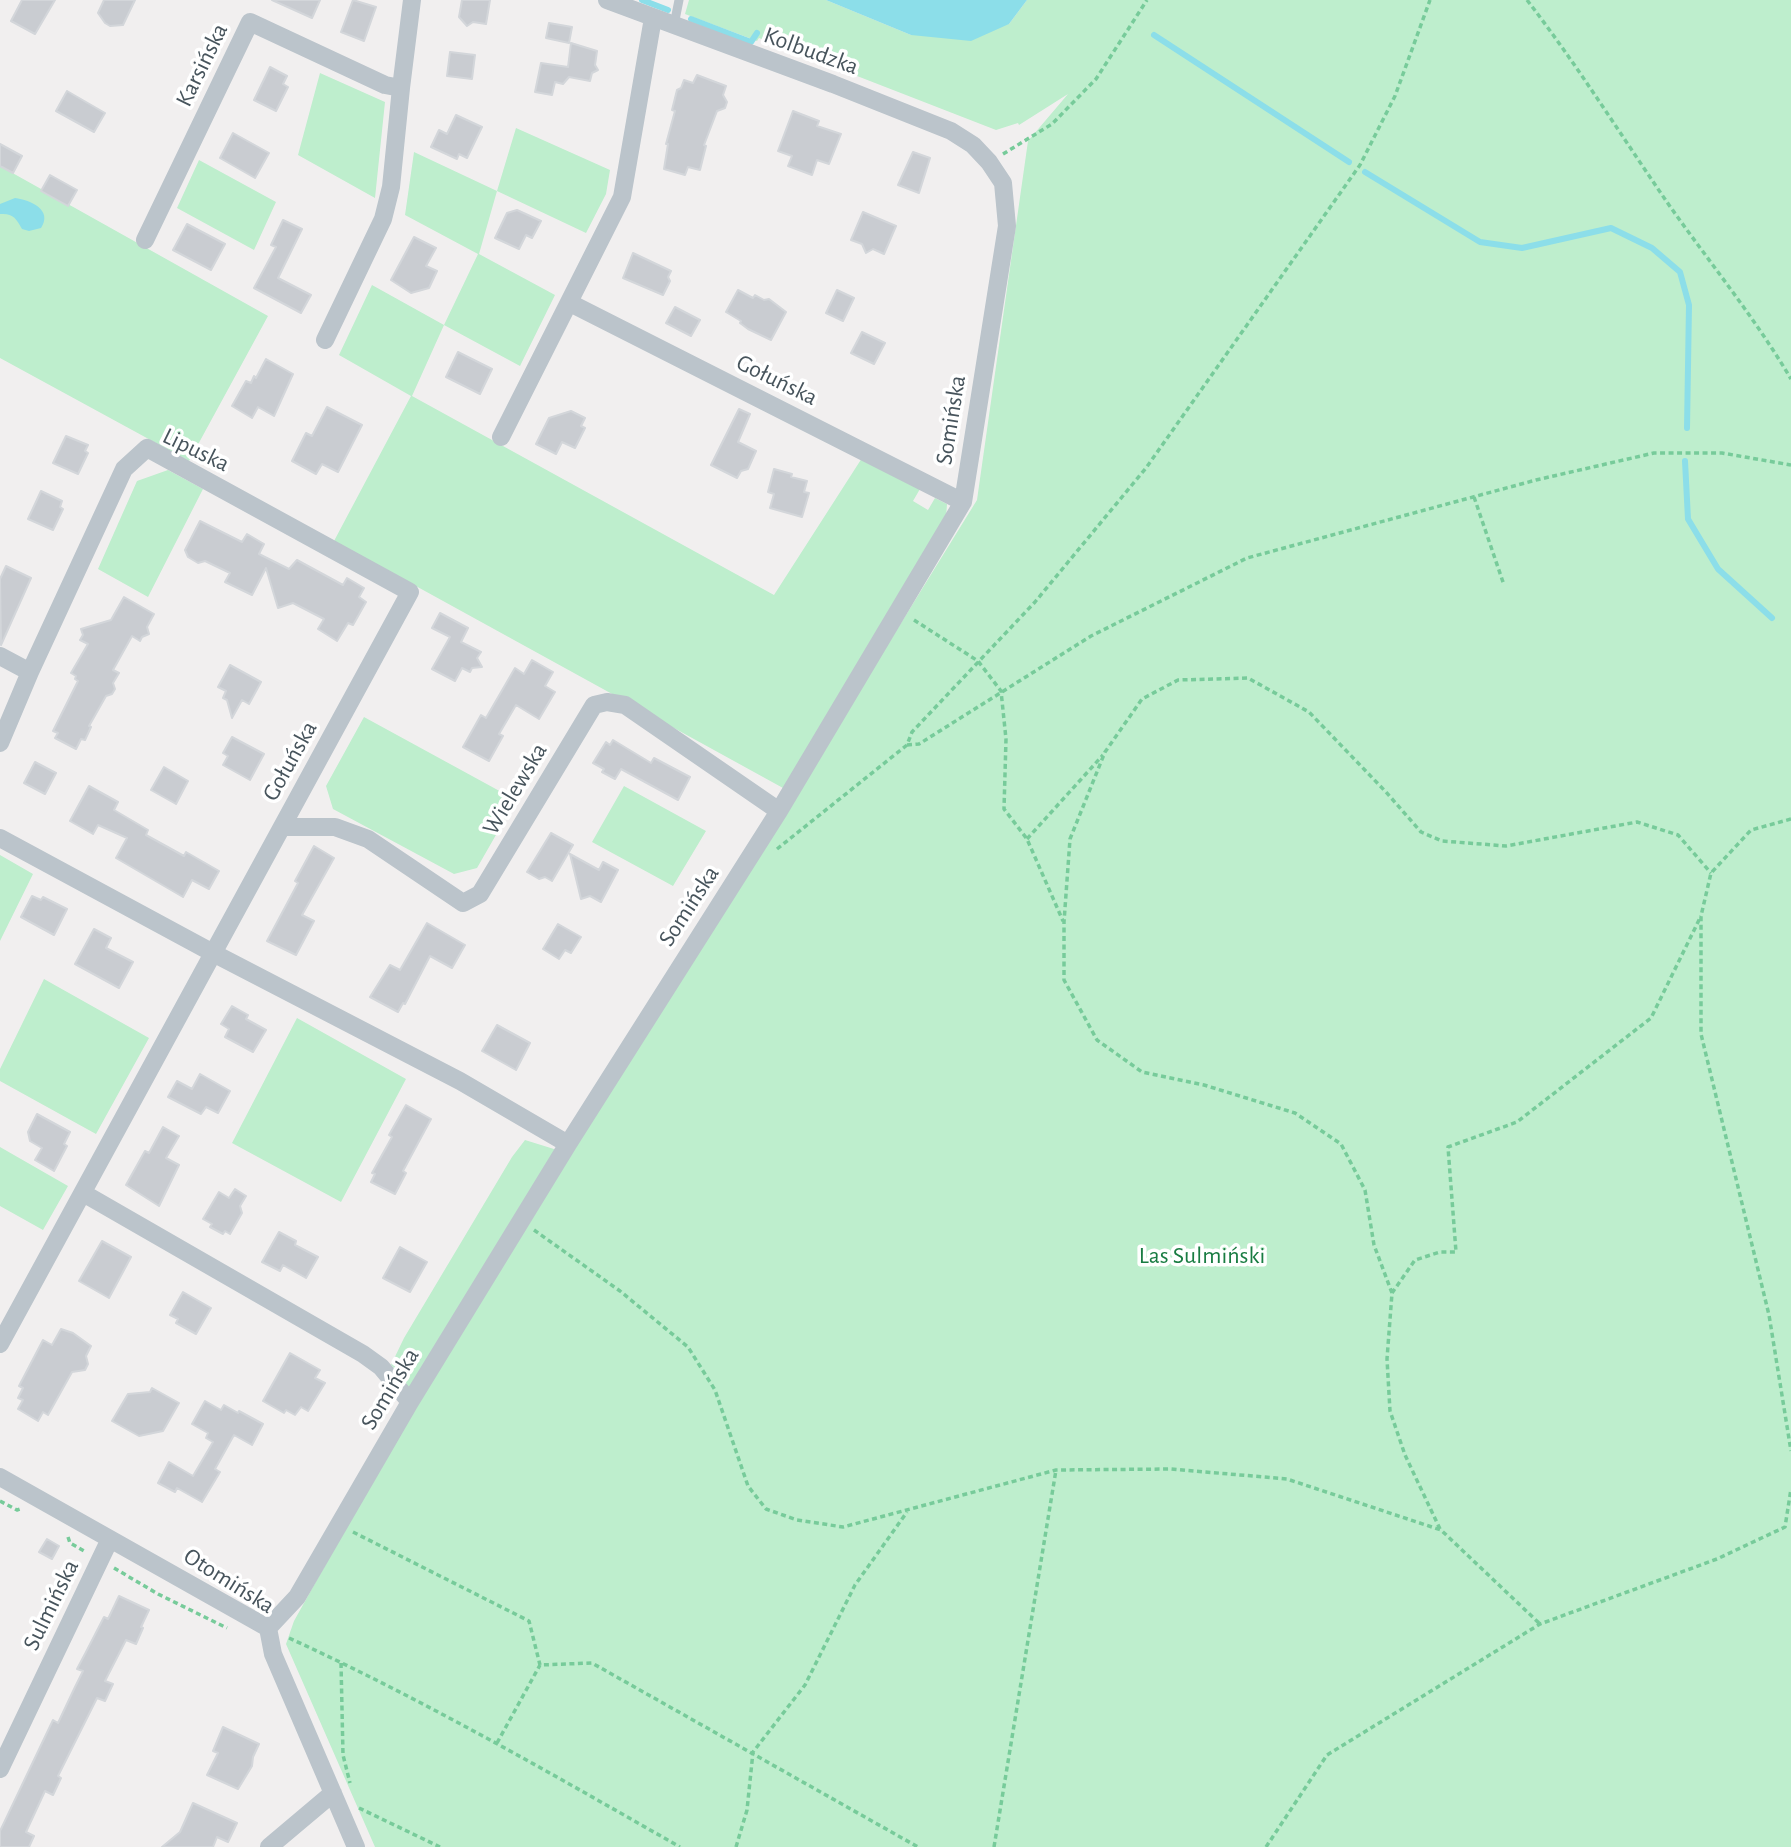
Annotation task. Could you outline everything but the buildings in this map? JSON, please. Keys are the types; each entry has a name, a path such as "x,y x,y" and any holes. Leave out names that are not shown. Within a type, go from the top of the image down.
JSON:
{"street":[{"path":"325,341 383,219 391,187 412,0"},
{"name":"Kolbudzka","path":"607,0 951,131 974,145 989,162"},
{"path":"501,437 622,197 653,18"},
{"name":"Karsińska","path":"145,240 250,22 385,85 401,88"},
{"name":"Somińska","path":"268,1628 297,1597 411,1402 568,1144 779,811 963,502 1007,226 1003,183 989,162"},
{"name":"Gołuńska","path":"570,303 963,502"},
{"name":"Lipuska","path":"0,743 124,469 147,448 410,592"},
{"name":"Gołuńska","path":"0,1344 410,592"},
{"path":"0,656 30,672"},
{"name":"Wielewska","path":"282,827 335,827 368,839 463,903 480,894 594,705 607,702 625,705 779,811"},
{"path":"0,838 213,953 460,1081 568,1144"},
{"path":"83,1193 363,1354 380,1367 411,1402"},
{"name":"Otomińska","path":"0,1477 268,1628 273,1654 356,1847"},
{"name":"Sulmińska","path":"0,1769 110,1539"},
{"path":"269,1847 333,1793"}],"lane":[{"path":"673,27 679,0"}],"path":[{"path":"989,162 1052,124 1061,115 1096,79 1147,0"},
{"path":"774,852 907,745 912,732 1035,603 1146,468 1360,165 1395,96 1430,0"},
{"path":"1527,0 1563,46 1671,209 1773,348 1791,379"},
{"path":"907,745 919,744 1091,636 1247,558 1474,497 1654,453 1721,453 1791,465"},
{"path":"1474,497 1504,585"},
{"path":"897,610 978,661 1001,691 1006,739 1004,808 1027,839 1064,922"},
{"path":"1027,839 1105,752 1142,699 1178,680 1248,678 1309,712 1387,792 1421,832 1442,841 1506,846 1637,822 1678,835 1711,873"},
{"path":"1105,752 1070,839 1064,922 1064,980 1097,1040 1142,1072 1204,1085 1295,1113 1341,1144 1365,1190 1374,1245 1392,1293 1387,1359 1390,1411 1410,1467 1441,1530 1540,1624"},
{"path":"1392,1293 1415,1260 1440,1252 1456,1252 1448,1147 1517,1122 1651,1018 1701,916 1711,873 1751,830 1791,819"},
{"path":"1701,916 1701,1034 1769,1315 1791,1451"},
{"path":"522,1221 620,1291 688,1347 715,1390 748,1486 766,1509 797,1520 843,1527 1056,1470 1171,1469 1287,1479 1441,1530"},
{"path":"994,1847 1056,1470"},
{"path":"1265,1847 1327,1755 1540,1624 1717,1559 1785,1527 1791,1489"},
{"path":"736,1847 747,1810 753,1752 805,1685 855,1584 908,1510"},
{"path":"337,1525 529,1621 540,1665 497,1742"},
{"path":"268,1628 497,1742 680,1847"},
{"path":"341,1662 343,1755 352,1793"},
{"path":"540,1665 592,1663 918,1847"},
{"path":"333,1793 440,1847"}],"green space":[{"name":"Las Sulmiński","path":"689,0 826,0 911,35 1009,24 1027,0 1791,0 1791,1847 375,1847 286,1644 294,1621 416,1408 405,1380 391,1365 404,1338 512,1157 525,1140 570,1154 977,500 1028,141 1068,94 1019,125 1018,123 996,130 759,38 757,41 685,14"},
{"path":"320,73 385,102 375,198 298,155"},
{"path":"516,128 610,170 606,194 586,233 497,191"},
{"path":"414,152 497,191 479,254 555,295 520,366 444,325 478,254 405,215"},
{"path":"199,160 276,202 254,250 177,208"},
{"path":"0,166 268,316 189,461 0,358"},
{"path":"372,285 444,325 412,396 774,595 862,458 920,489 913,501 928,510 935,498 947,504 946,518 783,788 334,541 411,396 339,355"},
{"path":"168,470 203,489 148,597 98,569 137,481"},
{"path":"364,717 516,800 477,868 454,874 333,809 326,786"},
{"path":"624,786 706,831 673,886 592,842"},
{"path":"0,855 33,874 0,941"},
{"path":"44,979 149,1038 96,1134 0,1081 0,1069"},
{"path":"297,1018 406,1079 341,1202 232,1143"},
{"path":"0,1147 68,1186 43,1230 0,1206"}],"water":[{"path":"826,0 1027,0 1009,24 971,41 911,35"},
{"path":"15,198 28,201 42,211 44,222 41,228 29,231 22,229 14,217 0,214 0,204"}],"waterway":[{"path":"642,0 668,10"},
{"path":"691,19 751,42 757,33"},
{"path":"1154,35 1349,162"},
{"path":"1365,172 1480,242 1522,248 1611,228 1652,248 1680,272 1689,305 1687,428"},
{"path":"1685,461 1688,519 1718,569 1772,618"}]}
